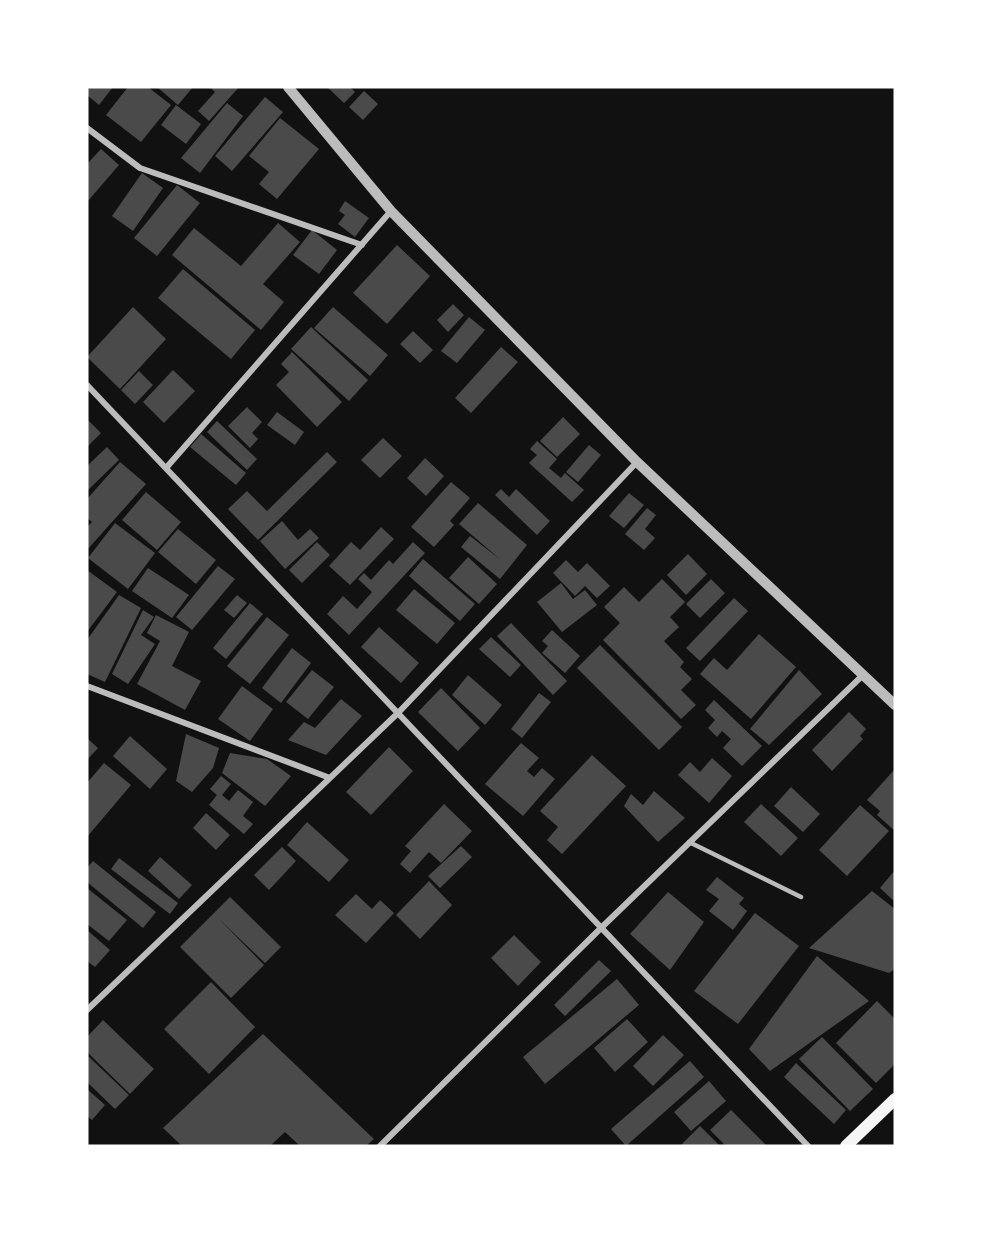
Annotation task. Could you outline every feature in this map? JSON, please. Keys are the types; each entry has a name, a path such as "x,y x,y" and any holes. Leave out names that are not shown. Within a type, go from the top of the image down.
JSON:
{"main road":[{"path":"846,1146 895,1099"}],"street":[{"path":"288,87 391,211 637,462 895,705"},
{"path":"87,128 140,168 362,244"},
{"path":"166,468 391,211"},
{"path":"87,385 808,1146"},
{"path":"87,1010 398,713 637,462"},
{"path":"380,1146 689,842 863,675"},
{"path":"87,686 330,778"}],"lane":[{"path":"689,842 801,897"}],"building":[{"path":"87,87 113,87 99,105 87,95"},
{"path":"128,87 148,87 171,105 141,142 106,115"},
{"path":"157,87 193,87 178,105"},
{"path":"210,87 239,87 209,121 198,111 215,92"},
{"path":"327,87 350,87 355,92 344,103"},
{"path":"364,91 378,104 363,120 349,107"},
{"path":"265,97 283,112 232,171 215,156"},
{"path":"227,103 243,116 200,173 181,158"},
{"path":"176,105 201,124 186,144 161,125"},
{"path":"280,118 319,149 277,199 259,184 269,172 249,156"},
{"path":"101,149 119,165 87,202 87,164"},
{"path":"142,173 163,188 133,231 112,216"},
{"path":"177,185 200,203 157,256 134,238"},
{"path":"345,201 369,218 355,237 338,224 345,215 339,211"},
{"path":"278,223 300,242 263,284 284,302 261,330 172,255 194,228 241,266"},
{"path":"312,230 337,250 319,274 293,255"},
{"path":"397,245 430,276 387,324 353,293"},
{"path":"183,269 255,330 231,359 158,298"},
{"path":"453,304 464,315 448,332 437,320"},
{"path":"133,307 166,339 120,389 87,357"},
{"path":"333,307 388,355 370,376 314,328"},
{"path":"469,317 485,330 457,363 441,351"},
{"path":"311,327 368,380 349,401 291,349"},
{"path":"413,331 433,350 420,363 400,344"},
{"path":"501,347 518,362 471,413 455,398"},
{"path":"292,352 342,402 317,427 276,385 289,372 281,364"},
{"path":"173,370 195,391 164,423 143,402"},
{"path":"139,371 153,385 135,404 121,390"},
{"path":"247,407 262,422 252,433 258,439 250,448 228,426"},
{"path":"277,412 304,432 295,445 267,425"},
{"path":"563,417 580,434 557,457 540,441"},
{"path":"87,419 101,433 87,447"},
{"path":"217,421 257,459 247,470 207,432"},
{"path":"201,434 246,473 236,485 190,447"},
{"path":"383,438 402,456 380,478 361,460"},
{"path":"537,441 557,459 549,468 561,478 565,473 584,490 572,502 529,463 537,455 530,449"},
{"path":"589,445 601,455 578,482 566,472"},
{"path":"107,447 119,460 87,491 87,466"},
{"path":"327,452 337,462 258,540 228,509 247,491 267,511"},
{"path":"425,458 444,476 426,496 407,478"},
{"path":"120,462 146,484 87,550 87,527 92,522 87,518 87,499"},
{"path":"451,482 470,498 450,521 454,525 434,547 411,527"},
{"path":"501,489 509,497 516,489 550,521 537,535 495,495"},
{"path":"146,492 181,522 157,550 122,520"},
{"path":"629,493 644,505 624,528 609,516"},
{"path":"478,503 527,545 500,579 461,547 470,536 501,560 459,524"},
{"path":"647,508 656,515 645,529 655,538 644,550 625,534"},
{"path":"282,521 298,540 310,529 319,538 285,569 260,541"},
{"path":"115,523 155,553 128,589 88,558"},
{"path":"381,527 394,539 350,585 329,566 351,542 360,550"},
{"path":"178,529 216,560 196,584 158,552"},
{"path":"317,542 330,555 302,583 289,570"},
{"path":"413,542 425,553 349,635 327,614 343,596 357,609 372,592 358,579 364,573 371,580 389,560 393,564"},
{"path":"688,554 707,574 686,595 667,575"},
{"path":"468,557 497,584 479,604 449,578"},
{"path":"423,559 475,604 460,621 409,576"},
{"path":"566,560 578,572 587,563 610,586 597,598 585,586 575,596 553,573"},
{"path":"218,566 235,579 192,630 176,617"},
{"path":"148,568 189,595 172,618 132,591"},
{"path":"87,570 117,592 87,632"},
{"path":"662,579 685,602 670,617 679,627 664,641 684,662 680,667 692,679 681,690 696,705 681,719 603,640 620,623 604,607 624,587 639,602"},
{"path":"711,579 725,593 700,618 686,604"},
{"path":"561,583 573,599 585,590 597,605 562,632 537,602"},
{"path":"414,589 455,623 437,644 396,610"},
{"path":"119,595 141,608 105,682 87,674 87,640"},
{"path":"237,595 247,603 234,618 224,610"},
{"path":"734,598 748,611 700,661 686,648"},
{"path":"250,603 263,614 226,659 213,648"},
{"path":"143,610 154,617 141,635 155,644 128,684 112,674"},
{"path":"156,615 189,632 172,666 201,681 185,710 137,684 160,641 147,633"},
{"path":"267,617 289,635 250,684 227,666"},
{"path":"511,623 567,681 553,695 497,636"},
{"path":"379,627 419,663 401,683 361,647"},
{"path":"552,630 580,656 565,673 542,653 548,646 542,641"},
{"path":"759,634 796,667 751,719 700,674 714,658 727,670"},
{"path":"491,637 521,665 510,677 479,649"},
{"path":"600,645 682,727 659,750 577,668"},
{"path":"292,648 311,663 281,703 262,688"},
{"path":"312,670 334,687 308,719 286,702"},
{"path":"799,670 822,694 769,745 750,729"},
{"path":"468,675 502,705 485,725 452,695"},
{"path":"242,686 273,709 250,741 218,719"},
{"path":"441,688 480,728 458,751 418,712"},
{"path":"539,693 551,702 522,738 511,729"},
{"path":"341,699 362,716 326,755 288,740 304,722 315,728"},
{"path":"714,700 762,746 742,766 723,748 731,739 722,731 717,737 708,728 715,720 705,710"},
{"path":"849,712 866,729 860,736 863,739 832,771 812,750"},
{"path":"186,734 219,748 213,768 192,792 176,781"},
{"path":"130,736 167,769 150,789 113,756"},
{"path":"87,738 98,748 87,760"},
{"path":"521,743 539,758 527,771 534,777 542,768 555,779 523,816 485,784"},
{"path":"389,747 413,771 371,815 346,792"},
{"path":"230,753 267,759 291,776 265,806 222,773"},
{"path":"592,755 626,786 562,854 547,840 558,827 540,811"},
{"path":"712,758 732,776 709,803 678,775 690,762 700,772"},
{"path":"104,763 131,785 87,837 87,783"},
{"path":"895,769 895,831 877,815 880,811 867,800"},
{"path":"221,776 231,784 222,795 229,801 238,790 253,802 243,816 253,824 244,834 209,805 217,795 210,789"},
{"path":"791,787 820,814 803,832 774,806"},
{"path":"654,791 685,818 658,842 624,806 631,794 643,805"},
{"path":"444,804 472,831 441,863 429,852 410,873 400,864 411,851 405,846"},
{"path":"761,804 798,838 781,856 744,822"},
{"path":"860,805 889,831 847,876 819,850"},
{"path":"206,813 230,835 216,850 193,828"},
{"path":"307,822 349,860 329,882 287,845"},
{"path":"461,846 472,857 440,888 428,876"},
{"path":"282,847 296,861 269,890 254,875"},
{"path":"160,857 192,885 179,899 148,871"},
{"path":"119,858 178,903 170,914 111,869"},
{"path":"93,861 156,912 143,928 87,882 87,868"},
{"path":"895,870 895,902 880,888"},
{"path":"717,877 744,898 739,904 747,911 733,930 709,911 719,899 706,890"},
{"path":"429,881 452,905 420,939 396,915"},
{"path":"87,888 127,920 109,941 87,924"},
{"path":"872,891 895,909 895,969 889,973 809,948"},
{"path":"668,892 704,922 670,970 630,934"},
{"path":"356,894 372,909 380,900 394,913 366,943 335,915"},
{"path":"230,897 281,947 265,963 219,919 264,965 231,998 180,947"},
{"path":"755,913 799,946 738,1024 694,991"},
{"path":"87,930 110,950 95,967 87,961"},
{"path":"514,935 541,962 518,986 491,958"},
{"path":"817,956 869,1001 770,1071 749,1049"},
{"path":"599,960 611,971 565,1016 554,1005"},
{"path":"617,979 639,1005 545,1084 523,1057"},
{"path":"211,982 255,1027 209,1074 164,1029"},
{"path":"877,1001 895,1019 895,1064 876,1083 836,1043"},
{"path":"627,1019 648,1042 615,1072 594,1048"},
{"path":"103,1020 154,1069 130,1094 87,1052 87,1037"},
{"path":"263,1034 374,1139 366,1146 300,1146 285,1132 270,1146 182,1146 163,1128"},
{"path":"663,1035 684,1055 653,1086 633,1066"},
{"path":"822,1037 873,1089 850,1111 799,1059"},
{"path":"87,1055 129,1095 115,1109 87,1082"},
{"path":"690,1061 704,1077 626,1146 611,1129"},
{"path":"796,1063 846,1110 834,1124 784,1077"},
{"path":"709,1081 726,1101 691,1131 674,1112"},
{"path":"87,1089 105,1105 92,1120 87,1116"},
{"path":"731,1110 767,1146 726,1146 710,1130"},
{"path":"700,1126 720,1146 680,1146"}]}
